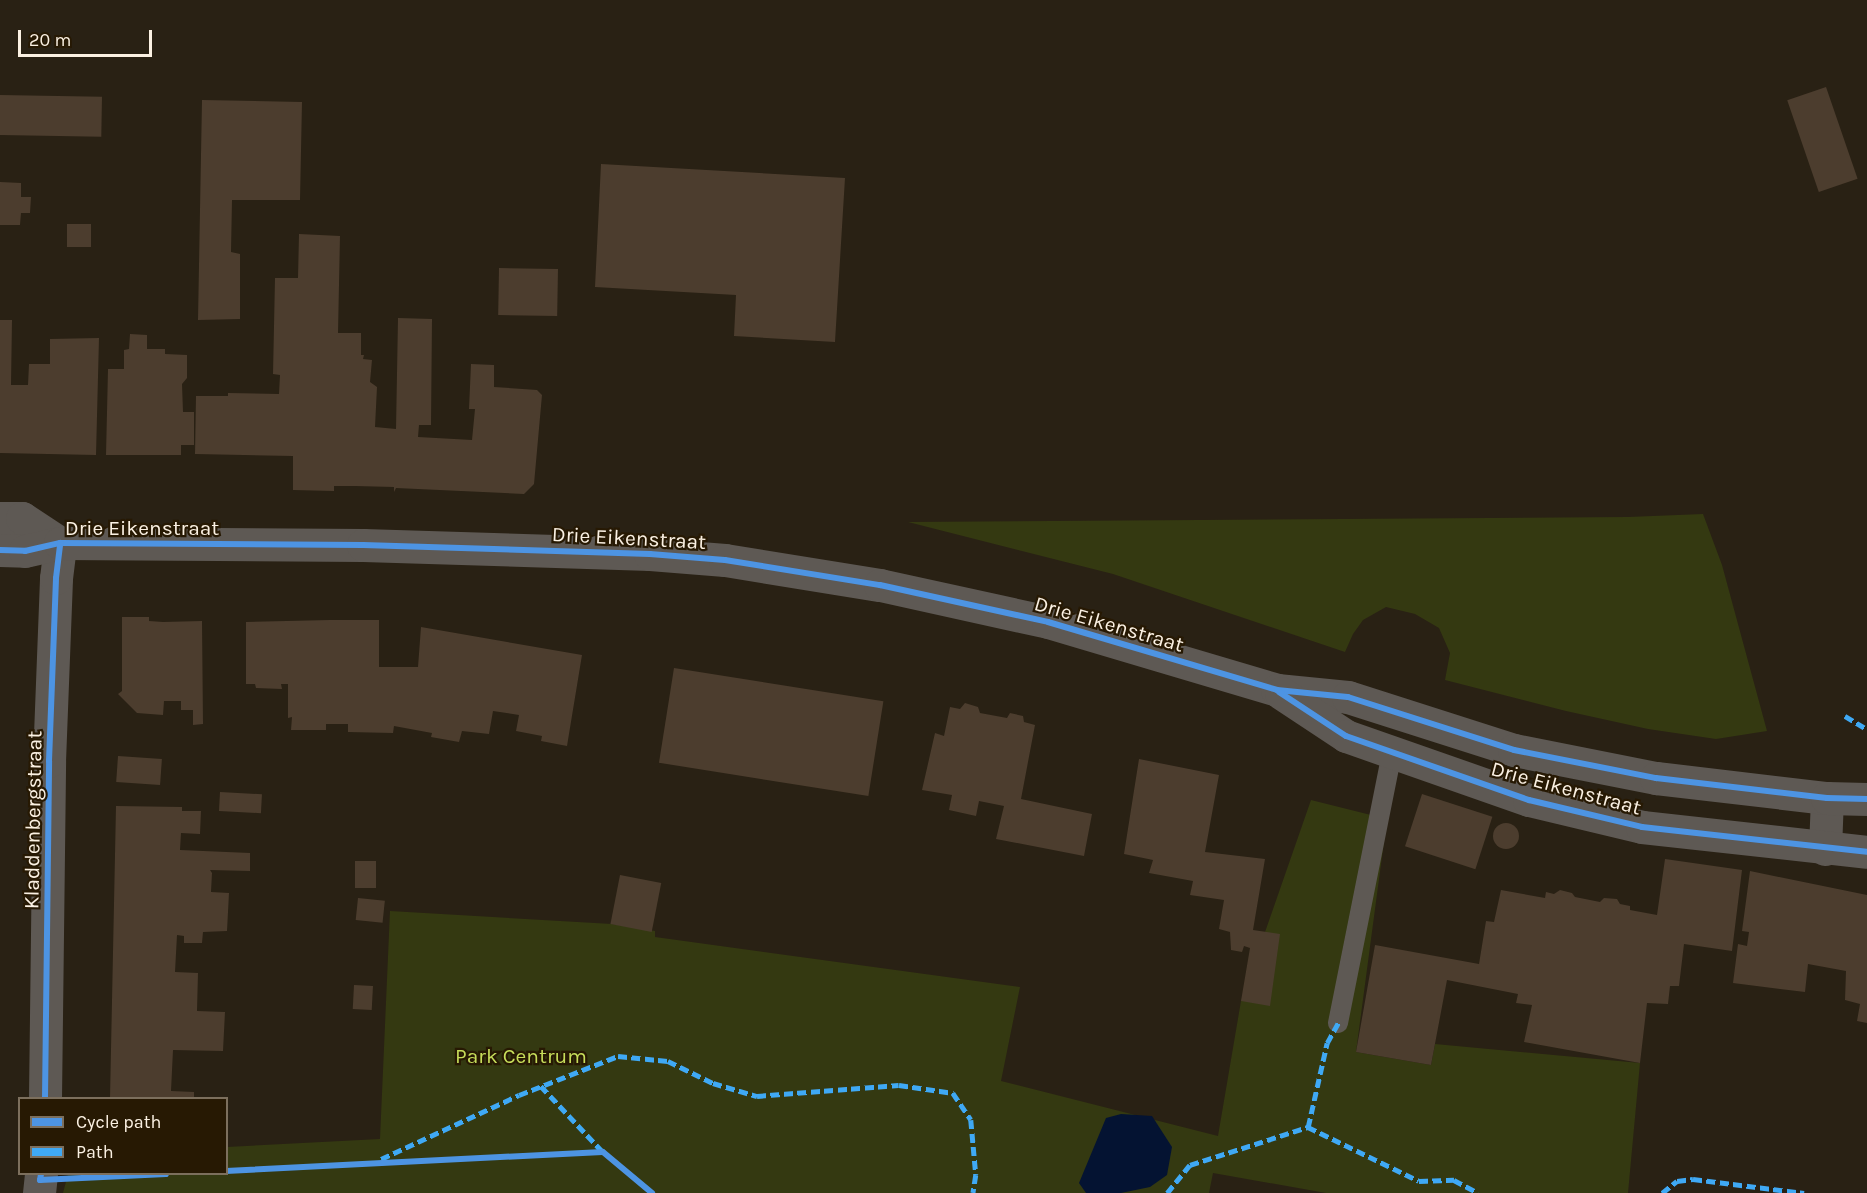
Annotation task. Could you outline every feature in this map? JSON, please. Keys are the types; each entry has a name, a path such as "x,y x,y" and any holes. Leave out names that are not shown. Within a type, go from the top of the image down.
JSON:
{"street":[{"name":"Drie Eikenstraat","path":"0,518 22,518 60,543"},
{"name":"Drie Eikenstraat","path":"0,550 25,551 60,543 375,546 650,554 725,560 880,585 1048,622 1276,690 1348,697 1514,750 1656,778 1827,798 1867,799"},
{"name":"Kladdenbergstraat","path":"45,1097 50,750 60,543"},
{"name":"Drie Eikenstraat","path":"1276,690 1346,736 1529,800 1642,827 1867,852"},
{"path":"1825,849 1827,798"},
{"path":"39,1193 41,1175"}],"lane":[{"path":"1338,1023 1392,752"}],"green space":[{"path":"1703,514 1722,565 1767,731 1716,739 1648,729 1445,680 1450,653 1439,628 1415,614 1386,607 1363,620 1353,634 1345,652 1113,574 908,522 1628,517"},
{"name":"Park Centrum","path":"1311,800 1387,819 1356,1052 1431,1065 1435,1044 1640,1063 1628,1193 1326,1193 1213,1173 1209,1193 63,1193 68,1175 228,1175 228,1147 380,1139 390,911 612,924 655,931 655,937 1020,987 1001,1081 1218,1136 1241,1001"}],"water":[{"path":"1121,1114 1152,1116 1172,1147 1167,1175 1150,1187 1121,1193 1086,1193 1079,1183 1106,1118"}],"building":[{"path":"1826,87 1858,179 1819,192 1787,100"},
{"path":"0,95 102,97 101,137 0,135"},
{"path":"202,100 302,102 300,200 232,200 231,252 240,254 240,319 198,320"},
{"path":"601,164 845,178 835,342 734,336 736,295 595,287"},
{"path":"0,182 21,183 21,197 31,197 30,213 21,213 20,225 0,225"},
{"path":"67,224 91,224 91,247 67,247"},
{"path":"299,234 340,236 338,333 361,333 361,355 364,355 363,359 372,360 370,382 377,387 375,427 396,429 398,318 432,319 431,425 419,425 418,437 472,440 475,409 469,409 471,364 494,365 494,387 537,390 542,395 534,484 524,494 396,488 394,492 394,487 355,486 334,486 334,491 293,490 293,456 195,454 196,396 228,396 228,393 279,394 280,375 273,374 275,278 298,278"},
{"path":"499,268 558,269 557,316 498,315"},
{"path":"0,320 12,320 11,385 28,385 29,364 50,364 50,339 99,338 96,455 0,453"},
{"path":"130,334 147,335 147,349 165,349 165,354 187,355 187,378 182,384 183,412 194,412 194,445 181,445 181,455 106,455 108,369 124,369 124,350 129,349"},
{"path":"122,617 149,617 149,621 163,622 202,621 203,724 193,725 193,710 181,710 181,701 164,701 163,715 137,713 118,694 122,691"},
{"path":"379,620 379,667 418,667 421,627 582,655 567,746 541,741 542,736 516,731 519,715 493,711 489,734 462,731 459,742 431,737 432,733 394,726 393,733 348,732 348,724 326,724 326,730 291,730 292,717 288,718 288,684 281,684 282,689 256,688 255,684 246,684 246,622"},
{"path":"674,668 883,701 868,796 659,763"},
{"path":"965,703 978,707 980,713 1007,718 1010,713 1023,716 1024,722 1035,725 1021,799 1092,814 1084,856 996,839 1004,806 979,801 976,816 949,810 952,795 922,790 935,733 944,736 950,707 960,709"},
{"path":"118,756 162,759 160,785 116,782"},
{"path":"1139,759 1219,775 1205,852 1265,859 1253,930 1280,934 1270,1006 1241,1001 1250,948 1244,946 1242,952 1231,950 1230,932 1219,929 1224,900 1190,895 1193,881 1149,873 1153,860 1124,854"},
{"path":"220,792 262,794 261,813 219,811"},
{"path":"1422,794 1492,817 1475,869 1405,846"},
{"path":"116,806 182,807 182,811 201,811 200,834 181,833 180,850 250,853 250,871 210,870 212,873 211,892 229,893 227,931 203,932 202,943 184,943 184,936 177,935 175,972 198,973 197,1011 225,1012 223,1051 173,1050 171,1091 194,1092 194,1097 110,1097"},
{"path":"1506,823 1515,827 1519,836 1515,845 1506,849 1497,845 1493,836 1497,827"},
{"path":"1665,859 1742,870 1732,951 1684,944 1679,986 1670,986 1668,1004 1647,1003 1640,1063 1524,1042 1532,1005 1516,1003 1518,994 1447,980 1431,1065 1356,1052 1375,945 1479,964 1486,921 1494,922 1501,890 1545,898 1546,892 1554,894 1560,890 1572,893 1575,897 1600,902 1604,898 1617,899 1620,904 1630,906 1630,910 1657,915"},
{"path":"355,861 376,861 376,888 355,888"},
{"path":"1750,871 1867,895 1867,1023 1857,1021 1860,1004 1845,1000 1846,971 1808,964 1805,992 1733,983 1738,944 1747,946 1749,932 1742,931"},
{"path":"620,875 661,883 652,932 610,924"},
{"path":"358,898 385,901 383,923 356,920"},
{"path":"354,985 373,986 372,1010 353,1009"}],"marked path":[{"path":"1845,716 1867,729"},
{"path":"1308,1127 1327,1043 1338,1023"},
{"path":"381,1159 519,1095 618,1056 668,1061 713,1083 757,1096 899,1085 953,1093 971,1120 976,1175 973,1193"},
{"path":"541,1086 603,1152"},
{"path":"1167,1193 1190,1165 1308,1127 1419,1181 1454,1180 1478,1193"},
{"path":"1662,1193 1677,1181 1693,1179 1804,1193"}],"cycle path":[{"path":"0,550 25,551 60,543 363,545 650,554 725,560 880,585 1048,622 1277,690 1348,697 1514,750 1656,778 1827,798 1867,799"},
{"path":"45,1097 49,761 56,578 60,543"},
{"path":"1279,692 1346,736 1529,800 1642,827 1867,852"},
{"path":"228,1171 603,1152 652,1193"},
{"path":"41,1175 40,1180 145,1175"}]}
